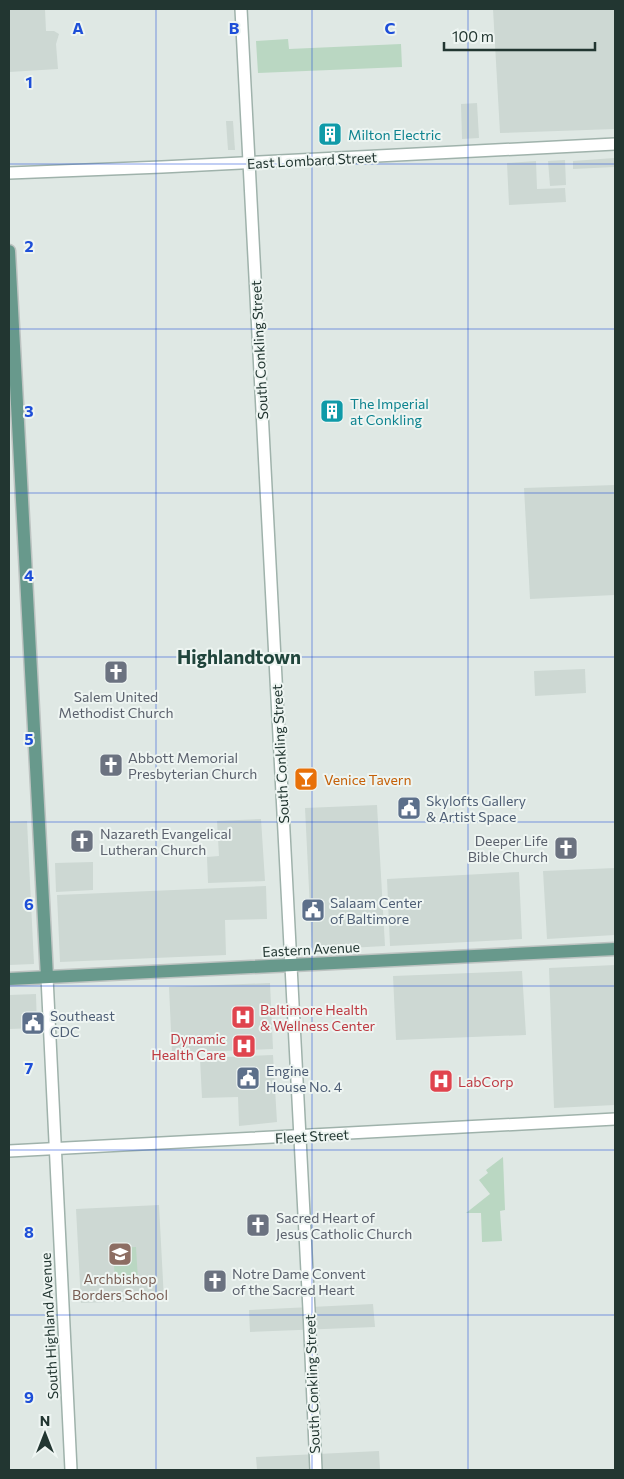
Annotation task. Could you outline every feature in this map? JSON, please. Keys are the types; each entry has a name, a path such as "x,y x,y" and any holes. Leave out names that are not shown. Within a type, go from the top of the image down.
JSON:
{"main road":[{"name":"South Highland Avenue","path":"9,251 48,977"},
{"name":"Eastern Avenue","path":"9,979 615,949"}],"street":[{"name":"South Conkling Street","path":"241,9 316,1470"},
{"name":"East Lombard Street","path":"9,173 615,144"},
{"name":"South Highland Avenue","path":"48,977 71,1470"},
{"name":"Fleet Street","path":"9,1151 615,1119"}],"shaded area":[{"path":"9,9 45,9 46,31 54,31 59,34 56,44 58,69 9,72"},
{"path":"493,9 615,9 615,129 500,133"},
{"path":"477,103 479,138 462,139 461,104"},
{"path":"226,121 233,121 235,150 228,150"},
{"path":"614,158 615,167 573,169 573,161"},
{"path":"565,160 566,185 550,186 548,161"},
{"path":"536,161 537,189 565,188 566,202 509,205 507,163"},
{"path":"615,485 615,595 530,599 524,488"},
{"path":"585,669 586,693 535,696 534,671"},
{"path":"514,797 515,805 486,806 485,798"},
{"path":"377,805 385,946 312,950 305,808"},
{"path":"261,819 265,881 208,883 207,857 219,856 217,821"},
{"path":"27,821 34,964 9,965 9,822"},
{"path":"93,862 93,890 56,892 55,863"},
{"path":"615,868 615,935 547,939 543,871"},
{"path":"519,872 522,939 390,946 387,879"},
{"path":"266,886 267,919 225,920 226,955 60,962 57,895"},
{"path":"615,965 615,1105 554,1108 549,968"},
{"path":"522,971 526,1035 396,1040 393,976"},
{"path":"270,983 273,1049 172,1053 169,987"},
{"path":"36,994 37,1028 9,1029 9,995"},
{"path":"273,1055 277,1122 239,1126 238,1097 202,1098 200,1058"},
{"name":"Archbishop Borders School","path":"159,1205 164,1300 81,1303 76,1209"},
{"path":"373,1304 375,1327 250,1332 249,1310"},
{"path":"379,1451 380,1470 257,1470 256,1457"}],"green space":[{"path":"288,39 289,49 401,44 402,67 258,73 256,41"},
{"path":"503,1157 505,1210 500,1211 502,1241 482,1242 481,1213 466,1213 490,1194 479,1180 488,1173 486,1170"},
{"path":"136,1247 138,1280 115,1281 113,1248"}],"place":[{"name":"Milton Electric","path":"330,134"},
{"name":"The Imperial at Conkling","path":"332,411"},
{"name":"Salem United Methodist Church","path":"116,672"},
{"name":"Abbott Memorial Presbyterian Church","path":"111,765"},
{"name":"Venice Tavern","path":"306,779"},
{"name":"Skylofts Gallery & Artist Space","path":"409,808"},
{"name":"Nazareth Evangelical Lutheran Church","path":"82,841"},
{"name":"Deeper Life Bible Church","path":"566,848"},
{"name":"Salaam Center of Baltimore","path":"313,910"},
{"name":"Baltimore Health & Wellness Center","path":"243,1017"},
{"name":"Southeast CDC","path":"33,1023"},
{"name":"Dynamic Health Care","path":"244,1046"},
{"name":"Engine House No. 4","path":"248,1078"},
{"name":"LabCorp","path":"441,1081"},
{"name":"Sacred Heart of Jesus Catholic Church","path":"258,1225"},
{"name":"Archbishop Borders School","path":"120,1254"},
{"name":"Notre Dame Convent of the Sacred Heart","path":"215,1281"}],"district":[{"name":"Highlandtown","path":"239,656"}]}
